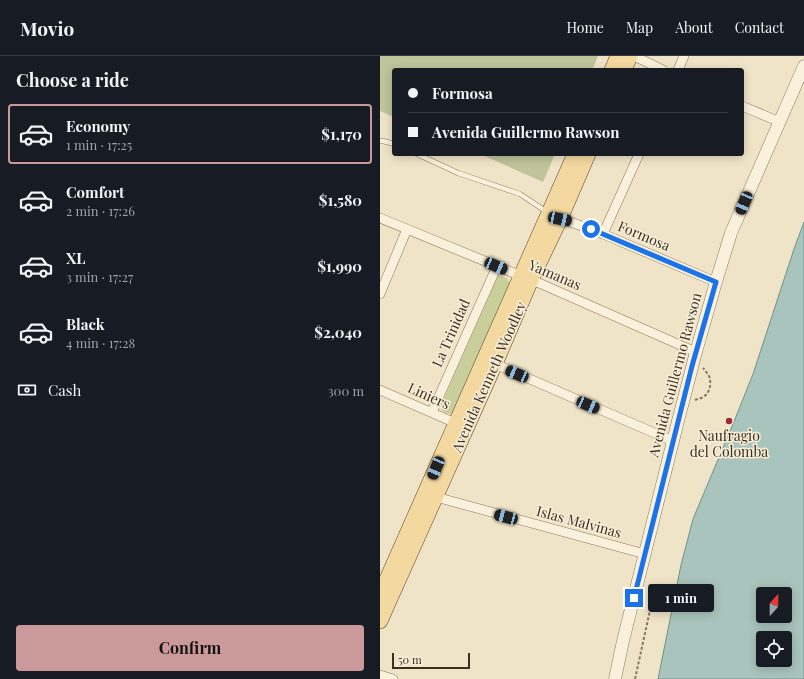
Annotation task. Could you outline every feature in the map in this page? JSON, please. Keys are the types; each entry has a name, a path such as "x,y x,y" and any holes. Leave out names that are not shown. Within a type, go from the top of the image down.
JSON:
{"main road":[{"path":"613,68 618,56"},
{"path":"625,68 630,56"},
{"name":"Avenida Kenneth Woodley","path":"555,216 574,156"},
{"name":"Avenida Kenneth Woodley","path":"380,595 461,426 555,216 587,156"},
{"name":"Avenida Kenneth Woodley","path":"380,621 436,497 461,426 495,364 526,278"}],"street":[{"path":"634,56 659,68"},
{"path":"679,68 684,56"},
{"name":"Avenida Guillermo Rawson","path":"615,679 696,352 731,233 804,66"},
{"path":"744,107 780,122"},
{"path":"603,234 638,156"},
{"name":"Formosa","path":"555,216 603,234 716,282"},
{"name":"Yamanas","path":"380,218 526,278 696,352"},
{"path":"380,294 407,230"},
{"name":"La Trinidad","path":"432,412 496,266"},
{"path":"495,364 673,441"},
{"name":"Liniers","path":"380,390 461,426"},
{"name":"Islas Malvinas","path":"436,497 645,554"},
{"path":"380,675 393,679"}],"lane":[{"path":"380,141 392,143"},
{"path":"421,156 458,173 520,194 555,216"}],"path":[{"path":"696,393 695,400 702,398 710,388 711,382 709,376 703,368 702,373"},
{"path":"635,679 654,592 649,583"}],"green space":[{"path":"380,56 598,56 593,68 392,68 392,116 380,111"},
{"path":"484,156 554,156 543,182"},
{"path":"498,276 506,278 510,284 455,414 446,413 441,410 441,405"}],"water":[{"path":"804,222 804,679 658,679 681,565 693,519 753,374"}],"place":[{"name":"Naufragio del Colomba","path":"729,421"}],"route":[{"path":"591,229 716,282 692,366 634,598"}]}
